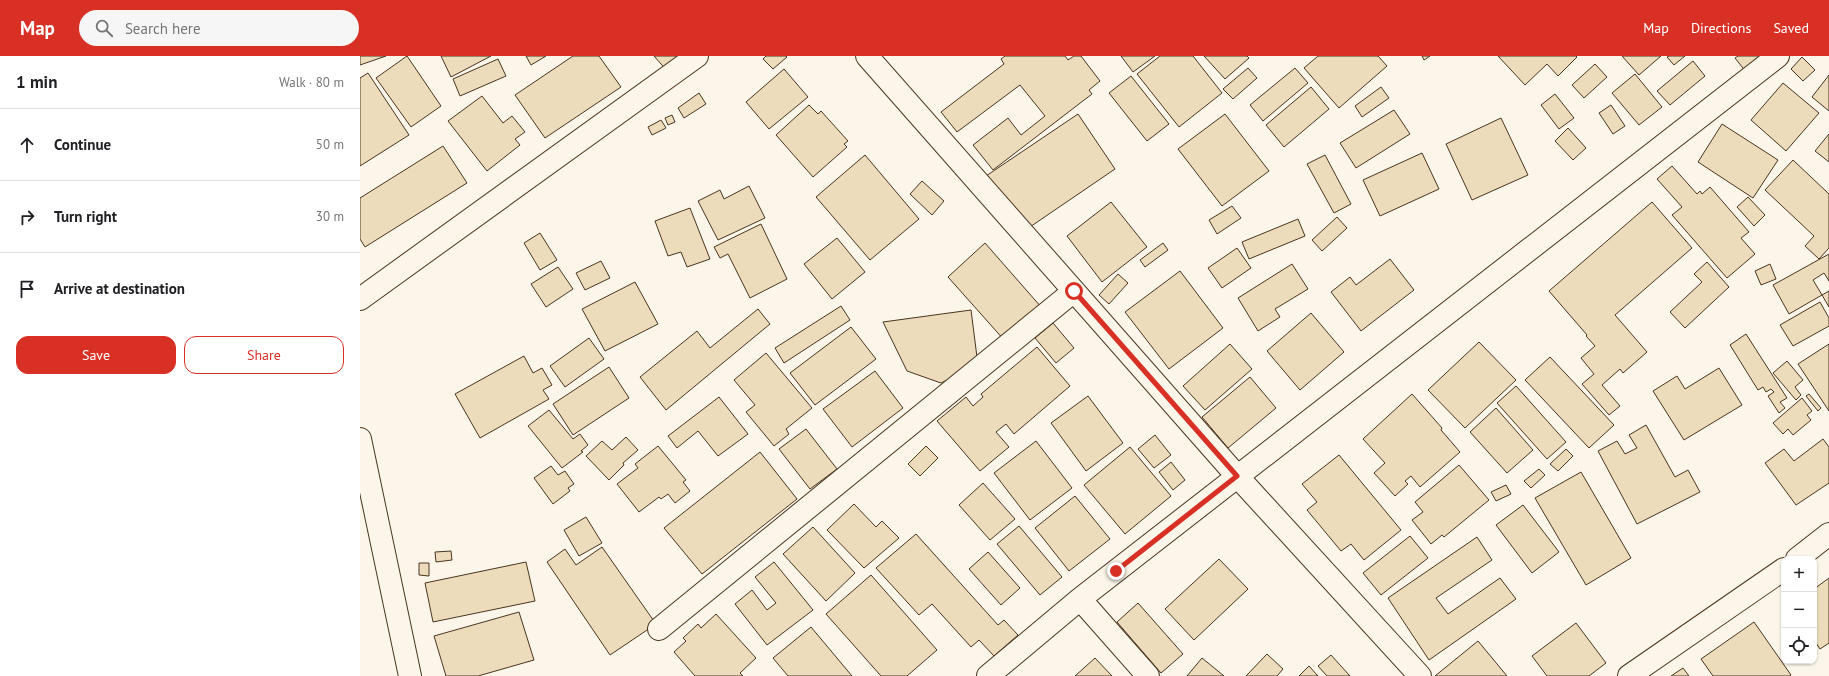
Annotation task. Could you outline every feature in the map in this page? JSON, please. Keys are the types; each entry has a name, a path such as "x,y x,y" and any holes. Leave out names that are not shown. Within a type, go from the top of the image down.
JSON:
{"street":[{"path":"360,298 697,56"},
{"path":"867,56 1237,476 1420,676"},
{"path":"988,676 1080,598 1778,56"},
{"path":"659,629 1074,291"},
{"path":"360,440 410,676"},
{"path":"1801,556 1829,534"},
{"path":"1629,676 1781,571"},
{"path":"1080,598 1148,676"}],"building":[{"path":"360,56 386,56 360,65"},
{"path":"407,56 441,106 411,127 376,78"},
{"path":"441,56 491,56 451,77"},
{"path":"526,56 546,56 531,65"},
{"path":"573,56 599,56 621,87 545,138 515,95"},
{"path":"654,56 688,56 669,73"},
{"path":"766,56 787,57 773,69 763,59"},
{"path":"1005,56 1065,56 1068,60 1074,56 1081,56 1100,81 1089,90 1092,94 993,170 973,145 1008,118 1021,135 1045,116 1020,85 957,132 941,112 1004,64 1001,59"},
{"path":"1121,56 1155,56 1133,72"},
{"path":"1160,56 1193,56 1222,93 1179,127 1137,74"},
{"path":"1204,56 1247,56 1249,58 1225,79"},
{"path":"1318,56 1378,56 1387,66 1339,108 1304,68"},
{"path":"1422,56 1430,56 1424,60"},
{"path":"1498,56 1577,57 1558,76 1547,64 1525,85"},
{"path":"1622,56 1661,56 1639,75"},
{"path":"1685,56 1674,65 1667,57"},
{"path":"1738,56 1766,56 1746,72 1735,58"},
{"path":"1802,57 1815,70 1803,81 1791,69"},
{"path":"498,59 506,76 460,96 453,79"},
{"path":"1693,61 1705,76 1670,105 1657,91"},
{"path":"1595,64 1607,77 1584,98 1572,85"},
{"path":"1248,68 1257,78 1233,99 1223,89"},
{"path":"1295,68 1308,83 1263,121 1250,105"},
{"path":"784,69 808,97 769,129 746,102"},
{"path":"368,73 409,135 360,166 360,78"},
{"path":"1635,74 1662,107 1639,125 1612,93"},
{"path":"1829,75 1829,111 1812,97"},
{"path":"1131,76 1169,124 1147,141 1109,93"},
{"path":"1783,83 1819,113 1786,151 1751,120"},
{"path":"1311,87 1329,109 1284,147 1266,125"},
{"path":"1381,87 1389,98 1362,117 1355,106"},
{"path":"699,93 706,104 684,118 678,108"},
{"path":"1555,94 1574,118 1559,129 1541,105"},
{"path":"482,96 503,123 512,116 525,132 515,139 520,145 487,171 448,121"},
{"path":"809,105 818,114 821,111 848,141 844,144 847,147 813,177 776,135"},
{"path":"1611,105 1625,126 1613,134 1599,113"},
{"path":"1394,110 1410,134 1356,168 1340,143"},
{"path":"1078,114 1115,169 1024,231 986,176"},
{"path":"1225,114 1269,171 1222,206 1178,149"},
{"path":"672,115 675,122 668,125 665,118"},
{"path":"1501,118 1528,175 1472,200 1446,144"},
{"path":"661,120 666,128 652,135 648,127"},
{"path":"1722,124 1778,160 1753,198 1698,162"},
{"path":"1568,128 1586,148 1573,160 1555,141"},
{"path":"1829,134 1829,162 1815,151"},
{"path":"443,146 467,183 365,247 360,239 360,198"},
{"path":"1422,153 1439,189 1380,216 1363,180"},
{"path":"865,155 919,219 870,260 816,197"},
{"path":"1325,155 1351,204 1334,213 1307,164"},
{"path":"1793,160 1829,194 1829,248 1819,259 1805,246 1814,236 1765,190"},
{"path":"1672,166 1697,194 1700,191 1702,194 1710,187 1749,232 1741,238 1755,254 1727,278 1672,215 1682,207 1657,179"},
{"path":"922,181 944,201 932,215 910,194"},
{"path":"749,186 765,218 718,240 698,201 720,190 724,199"},
{"path":"1748,197 1765,215 1754,226 1737,207"},
{"path":"1111,202 1147,247 1102,282 1067,236"},
{"path":"1652,202 1692,248 1615,315 1647,352 1623,373 1620,369 1602,385 1620,406 1609,415 1582,384 1594,374 1581,358 1595,346 1549,291"},
{"path":"1232,206 1241,218 1217,234 1209,220"},
{"path":"690,208 710,259 687,267 681,252 668,256 655,221"},
{"path":"1337,217 1347,228 1322,251 1312,240"},
{"path":"1298,219 1305,236 1249,259 1242,242"},
{"path":"761,224 787,279 750,298 728,254 720,258 714,247"},
{"path":"540,233 557,260 540,270 524,243"},
{"path":"837,238 865,272 832,299 804,264"},
{"path":"985,243 1042,308 1005,341 948,277"},
{"path":"1163,243 1168,250 1145,267 1140,260"},
{"path":"1237,248 1251,268 1222,288 1208,268"},
{"path":"1829,254 1829,281 1824,273 1813,280 1822,295 1789,314 1773,285"},
{"path":"1390,259 1414,290 1361,331 1331,292 1350,277 1356,285"},
{"path":"601,261 610,278 585,290 576,273"},
{"path":"1707,262 1729,287 1685,328 1670,312 1702,282 1694,274"},
{"path":"1292,264 1308,289 1275,309 1280,317 1258,331 1238,298"},
{"path":"1770,264 1776,279 1761,285 1755,271"},
{"path":"558,267 573,289 546,307 531,284"},
{"path":"1180,271 1223,328 1169,369 1125,312"},
{"path":"1118,274 1128,283 1109,304 1099,295"},
{"path":"635,282 658,324 605,351 582,309"},
{"path":"1829,291 1829,307 1822,295"},
{"path":"1820,302 1829,318 1829,326 1793,346 1780,325"},
{"path":"841,306 850,320 784,363 775,348"},
{"path":"758,309 770,324 666,410 640,377 697,331 710,348"},
{"path":"971,310 978,365 941,383 907,371 883,322"},
{"path":"1311,313 1344,352 1300,390 1267,351"},
{"path":"1053,323 1074,348 1056,363 1035,338"},
{"path":"851,327 876,359 815,405 790,373"},
{"path":"1746,334 1787,398 1780,402 1785,408 1779,413 1768,396 1774,392 1771,389 1766,392 1763,387 1758,390 1730,345"},
{"path":"589,338 604,359 565,387 550,366"},
{"path":"1479,342 1516,380 1465,428 1428,390"},
{"path":"1230,344 1252,369 1205,410 1183,386"},
{"path":"1829,344 1829,411 1798,364"},
{"path":"1037,347 1070,386 1014,434 1006,424 996,432 1009,447 980,471 937,421 966,397 973,406 983,397 981,394"},
{"path":"766,353 812,408 786,429 789,434 774,446 746,412 755,405 734,380"},
{"path":"524,356 533,373 542,368 552,385 543,390 549,399 480,438 455,394"},
{"path":"1550,357 1614,425 1589,448 1525,380"},
{"path":"1787,361 1803,380 1795,387 1801,395 1796,400 1773,373"},
{"path":"609,367 629,398 573,435 553,404"},
{"path":"1719,368 1742,405 1684,440 1653,391 1677,376 1685,389"},
{"path":"875,371 903,408 852,447 823,409"},
{"path":"1250,377 1276,408 1228,448 1202,417"},
{"path":"1516,386 1566,442 1547,459 1497,403"},
{"path":"1412,394 1442,428 1441,430 1460,452 1420,487 1411,476 1405,481 1408,484 1395,496 1374,473 1385,463 1363,439"},
{"path":"1809,394 1821,408 1818,411 1806,396"},
{"path":"1088,396 1123,443 1086,471 1051,423"},
{"path":"719,397 748,434 718,456 698,431 677,448 668,436"},
{"path":"1802,398 1812,411 1807,415 1811,420 1793,435 1788,429 1783,434 1773,423"},
{"path":"1496,408 1533,450 1507,473 1470,432"},
{"path":"549,410 573,439 580,434 588,445 581,451 583,452 562,468 528,426"},
{"path":"1646,425 1675,477 1688,470 1700,492 1637,524 1598,451 1617,441 1625,454 1637,448 1629,435"},
{"path":"806,429 837,469 810,489 779,449"},
{"path":"1155,435 1171,455 1154,468 1138,449"},
{"path":"626,437 638,450 623,463 624,465 609,480 586,456 602,441 612,450"},
{"path":"1823,439 1829,447 1829,483 1796,505 1765,463 1784,449 1794,461"},
{"path":"1036,441 1072,488 1030,520 994,473"},
{"path":"658,446 686,480 683,482 690,491 675,503 668,494 661,499 659,497 639,512 617,484 638,468 635,464"},
{"path":"926,446 938,458 920,476 908,464"},
{"path":"1130,447 1171,496 1125,534 1084,485"},
{"path":"1566,449 1573,456 1558,471 1550,464"},
{"path":"760,452 797,499 702,574 664,528"},
{"path":"1339,455 1401,530 1364,560 1351,544 1341,551 1307,510 1317,502 1302,484"},
{"path":"1171,462 1185,480 1173,490 1159,472"},
{"path":"1459,465 1489,500 1444,537 1442,535 1431,544 1412,520 1423,512 1415,502"},
{"path":"551,466 558,475 565,471 574,484 568,488 570,491 553,504 534,478"},
{"path":"1539,469 1545,475 1531,488 1524,481"},
{"path":"1581,472 1631,558 1586,585 1535,498"},
{"path":"983,483 1015,519 990,540 959,505"},
{"path":"1506,485 1511,494 1496,501 1491,492"},
{"path":"1075,496 1110,539 1069,571 1035,528"},
{"path":"854,504 876,527 882,521 899,538 864,568 827,530"},
{"path":"1523,505 1559,552 1532,573 1496,525"},
{"path":"586,517 602,543 579,556 564,530"},
{"path":"1019,526 1062,577 1040,595 997,544"},
{"path":"813,527 855,573 826,601 783,554"},
{"path":"916,534 998,625 1004,620 1018,635 994,656 979,640 971,647 932,604 919,615 876,568"},
{"path":"1410,536 1428,558 1381,595 1363,573"},
{"path":"1477,537 1492,560 1436,598 1448,614 1500,578 1516,599 1429,660 1388,598"},
{"path":"602,547 656,624 610,655 547,562 565,549 576,565"},
{"path":"451,551 452,560 436,562 435,552"},
{"path":"988,552 1020,588 1001,605 969,569"},
{"path":"1219,559 1248,589 1194,640 1165,609"},
{"path":"526,562 535,601 433,622 425,583"},
{"path":"774,562 813,610 767,645 735,604 752,590 767,610 776,603 755,577"},
{"path":"419,563 429,563 429,576 419,575"},
{"path":"871,575 937,650 907,676 881,676 826,614"},
{"path":"1829,578 1829,643 1820,649 1817,644 1817,587"},
{"path":"1138,603 1183,654 1161,673 1117,622"},
{"path":"519,612 534,660 478,676 446,676 434,636"},
{"path":"716,614 756,658 740,673 743,676 695,676 674,652 686,641 683,638 698,624 701,628"},
{"path":"1754,622 1781,661 1781,664 1783,664 1791,675 1713,676 1701,659"},
{"path":"1576,623 1606,663 1589,676 1547,676 1532,656"},
{"path":"811,627 852,676 788,676 773,658"},
{"path":"1478,641 1507,676 1435,676"},
{"path":"1267,654 1283,669 1277,676 1246,676"},
{"path":"1331,655 1350,676 1327,676 1318,666"},
{"path":"1095,658 1112,676 1075,676"},
{"path":"1202,658 1224,676 1187,676"},
{"path":"1309,666 1318,676 1299,676"},
{"path":"1683,668 1689,676 1671,676"}],"route":[{"path":"1074,291 1237,476 1116,571"}]}
